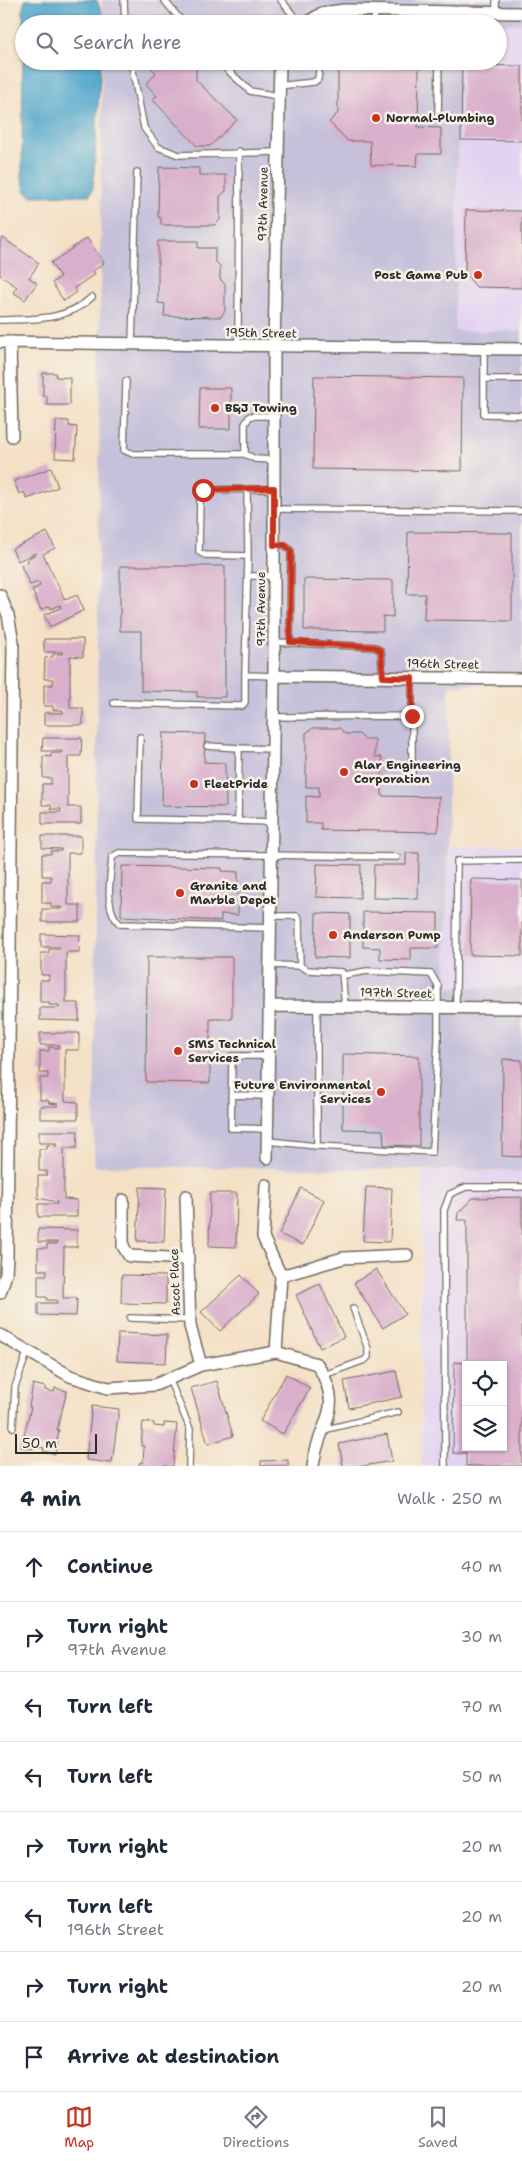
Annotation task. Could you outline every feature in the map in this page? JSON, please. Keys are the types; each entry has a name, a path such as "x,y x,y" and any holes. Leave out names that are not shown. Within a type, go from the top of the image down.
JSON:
{"street":[{"path":"319,15 344,10 522,13"},
{"name":"97th Avenue","path":"267,1158 274,716 274,347 279,70"},
{"path":"5,342 12,436"},
{"name":"195th Street","path":"5,342 522,349"},
{"path":"0,595 8,615 13,642 5,868 7,1257 6,1274 0,1293"},
{"name":"196th Street","path":"274,676 522,679"},
{"name":"197th Street","path":"270,1006 522,1008"},
{"path":"266,1185 264,1237 281,1276 276,1352"},
{"name":"Ascot Place","path":"186,1196 189,1320 201,1365"},
{"path":"123,1200 123,1246 129,1256 188,1259"},
{"path":"281,1276 344,1258 407,1255"},
{"path":"0,1336 28,1350 70,1376 108,1388 155,1385 201,1365 276,1352 317,1364 329,1383 332,1406 313,1466"}],"lane":[{"path":"124,0 125,15"},
{"path":"164,0 176,15"},
{"path":"281,0 293,15"},
{"path":"496,0 496,12"},
{"path":"375,10 375,15"},
{"path":"133,70 144,128 158,147 179,155 239,151 277,152"},
{"path":"228,70 250,91 278,91 314,82 318,79 319,70"},
{"path":"438,116 439,70"},
{"path":"238,346 239,151"},
{"path":"132,344 137,172"},
{"path":"0,320 41,319 80,309 92,297"},
{"path":"484,349 484,414 522,415"},
{"path":"484,379 522,379"},
{"path":"126,381 124,450 134,454 245,454 255,459 274,460"},
{"path":"245,454 245,424 250,416 274,416"},
{"path":"248,556 205,555 199,552 200,496 203,490 248,491 274,488"},
{"path":"114,703 242,706 245,702 248,491"},
{"path":"274,509 522,511"},
{"path":"274,545 285,545 291,551 290,642"},
{"path":"248,576 274,576"},
{"path":"274,642 375,647 381,651 383,677"},
{"path":"245,674 274,676"},
{"path":"412,678 412,774"},
{"path":"274,716 412,716"},
{"path":"140,737 138,819 272,822"},
{"path":"207,746 273,749"},
{"path":"238,821 239,748"},
{"path":"271,928 120,924 112,914 110,906 112,858 119,854 397,856"},
{"path":"456,1007 457,861 522,860"},
{"path":"271,916 297,916 299,919 300,966"},
{"path":"269,1056 232,1056 231,1128 317,1146 432,1152 438,1040 438,986 431,974 367,971 344,975 337,971 304,970 300,966 271,965"},
{"path":"344,975 345,1006"},
{"path":"317,1006 317,1146"},
{"path":"231,1095 268,1096"},
{"path":"446,1466 444,1210 450,1194 466,1187 522,1187"},
{"path":"324,1375 366,1360 368,1357 368,1349 353,1308"},
{"path":"130,1318 189,1320"},
{"path":"13,1427 15,1387 28,1350"},
{"path":"169,1379 190,1430 189,1466"},
{"path":"323,1430 398,1412"}],"shaded area":[{"path":"102,0 522,0 522,24 507,24 507,15 102,15"},
{"path":"507,24 522,24 522,331 455,331 459,70 507,70"},
{"path":"102,70 459,70 455,331 522,331 522,685 449,685 446,987 522,988 522,1171 94,1166"},
{"path":"449,846 522,846 522,988 446,987"},
{"path":"422,1171 522,1171 522,1466 421,1466"}],"water":[{"path":"25,0 97,0 103,15 23,15"},
{"path":"23,70 100,70 93,188 90,195 32,196 25,191 22,177"}],"building":[{"path":"507,66 522,66 522,141 461,140 462,70 507,70"},
{"path":"153,70 196,70 196,80 237,120 210,146 197,146 152,99 157,96 146,84 156,73"},
{"name":"Normal-Plumbing","path":"338,70 419,70 418,127 441,128 441,154 418,154 417,166 371,165 370,141 348,141 329,122 338,113"},
{"path":"159,167 199,168 199,175 226,175 226,191 220,196 220,220 215,225 161,225 161,218 158,217"},
{"path":"466,210 522,211 522,288 476,287 465,273"},
{"path":"3,238 39,263 29,278 37,283 25,300 13,292 17,287 0,275 0,242"},
{"path":"87,238 104,263 93,271 95,274 74,288 77,292 64,301 52,283 60,277 51,263"},
{"path":"158,241 198,241 198,248 215,248 215,261 220,266 220,279 225,284 225,311 221,317 164,316 165,304 158,303"},
{"path":"43,373 56,373 56,377 70,378 70,405 47,405 47,396 43,396"},
{"path":"314,376 463,378 462,471 313,469"},
{"name":"B&J Towing","path":"200,388 231,388 231,429 199,429"},
{"path":"56,420 69,421 69,426 77,427 75,459 55,458"},
{"path":"51,468 58,487 27,499 24,492 19,494 14,481"},
{"path":"47,532 55,548 43,554 65,600 77,595 84,610 50,627 44,615 61,608 60,605 51,609 50,606 41,610 32,590 40,586 38,582 30,585 21,566 28,562 27,559 36,554 18,561 12,549"},
{"path":"408,532 512,533 512,621 424,620 425,594 407,594"},
{"path":"120,566 225,566 225,697 197,697 197,692 141,691 141,631 120,631"},
{"path":"304,579 393,580 393,617 383,616 383,631 304,630"},
{"path":"44,639 83,639 83,657 70,656 70,708 83,708 83,725 44,725 44,713 63,713 63,710 53,710 53,706 44,706 44,685 53,685 53,679 44,679 45,658 53,657 53,654 63,654 63,652 44,652"},
{"name":"Alar Engineering Corporation","path":"313,728 340,728 345,734 359,734 364,739 375,739 375,757 382,757 382,796 439,797 438,832 321,830 321,823 306,823 306,796 319,797 319,787 306,787 306,733"},
{"name":"FleetPride","path":"163,733 205,734 204,762 225,763 226,807 162,806"},
{"path":"43,738 82,738 81,756 68,756 68,807 81,807 81,824 42,824 42,812 61,812 61,809 51,809 51,805 42,805 42,784 51,784 51,778 43,778 43,756 51,757 51,753 61,753 62,751 42,751"},
{"path":"42,836 81,836 81,853 68,853 68,905 80,905 80,922 42,922 42,909 61,909 61,907 51,907 51,903 42,903 42,881 51,881 51,876 42,876 42,854 51,854 51,851 61,851 61,849 42,848"},
{"path":"406,853 419,853 418,899 373,898 374,865 406,865"},
{"path":"317,864 361,865 360,898 316,897"},
{"name":"Granite and Marble Depot","path":"122,866 222,868 222,871 238,872 238,915 221,914 221,921 121,916"},
{"path":"471,879 522,880 522,956 470,955"},
{"path":"363,912 438,913 438,948 411,948 411,960 380,959 380,948 363,947"},
{"name":"Anderson Pump","path":"316,913 350,914 350,958 315,957"},
{"path":"41,934 80,935 79,952 66,952 66,1003 79,1003 79,1021 40,1020 40,1008 59,1008 59,1005 49,1005 49,1002 40,1002 40,980 49,980 49,975 41,975 41,953 49,953 49,949 60,949 60,947 41,947"},
{"name":"SMS Technical Services","path":"147,957 232,957 232,1019 210,1019 210,1083 146,1082"},
{"path":"40,1033 79,1033 79,1050 65,1050 65,1101 78,1102 78,1119 40,1119 40,1106 58,1106 58,1104 49,1103 48,1100 40,1100 40,1078 48,1078 48,1073 40,1073 40,1051 49,1051 49,1047 59,1048 59,1045 40,1045"},
{"name":"Future Environmental Services","path":"343,1054 419,1056 419,1146 384,1145 383,1130 343,1129"},
{"path":"503,1059 522,1060 522,1157 502,1156"},
{"path":"39,1131 78,1131 77,1148 64,1148 64,1199 77,1200 77,1217 38,1217 38,1204 57,1204 57,1202 38,1198 38,1176 47,1176 47,1171 39,1171 39,1149 47,1149 47,1145 57,1146 58,1143 39,1143"},
{"path":"140,1187 166,1188 164,1242 137,1241"},
{"path":"366,1187 392,1188 390,1242 363,1241"},
{"path":"301,1188 324,1200 303,1245 279,1234"},
{"path":"210,1193 237,1193 236,1247 209,1246"},
{"path":"522,1197 522,1466 466,1466 466,1453 453,1453 454,1362 462,1363 462,1451 507,1451 507,1361 467,1361 467,1220 457,1220 458,1213 473,1198"},
{"path":"38,1229 77,1230 77,1247 64,1247 63,1298 77,1298 76,1316 38,1315 38,1303 57,1303 57,1300 47,1300 47,1297 38,1297 38,1275 47,1275 47,1270 38,1270 38,1248 47,1248 47,1244 57,1244 57,1242 38,1242"},
{"path":"376,1269 405,1314 383,1328 354,1283"},
{"path":"122,1275 166,1276 166,1304 121,1303"},
{"path":"241,1275 259,1294 220,1331 201,1312"},
{"path":"320,1284 344,1337 320,1348 296,1295"},
{"path":"118,1333 167,1335 166,1363 117,1361"},
{"path":"396,1371 402,1397 349,1408 344,1381"},
{"path":"286,1374 310,1388 283,1434 260,1421"},
{"path":"217,1381 233,1436 208,1444 191,1388"},
{"path":"33,1384 54,1392 55,1388 67,1391 57,1430 59,1430 55,1454 43,1451 44,1448 34,1446 33,1449 21,1447 31,1407 29,1407"},
{"path":"92,1406 119,1409 112,1463 86,1460"},
{"path":"143,1422 154,1423 154,1426 164,1427 164,1423 177,1424 173,1466 139,1466 140,1462 143,1463 144,1446 141,1446"},
{"path":"387,1434 392,1461 363,1466 343,1466 339,1444"},
{"path":"288,1460 288,1466 261,1466 261,1461"}],"place":[{"name":"Normal-Plumbing","path":"376,118"},
{"name":"Post Game Pub","path":"478,275"},
{"name":"B&J Towing","path":"215,408"},
{"name":"Alar Engineering Corporation","path":"344,772"},
{"name":"FleetPride","path":"194,784"},
{"name":"Granite and Marble Depot","path":"180,893"},
{"name":"Anderson Pump","path":"333,935"},
{"name":"SMS Technical Services","path":"178,1051"},
{"name":"Future Environmental Services","path":"381,1092"}],"route":[{"path":"203,490 248,491 274,488 274,545 285,545 291,551 290,642 375,647 381,651 383,677 412,678 412,716"}]}
